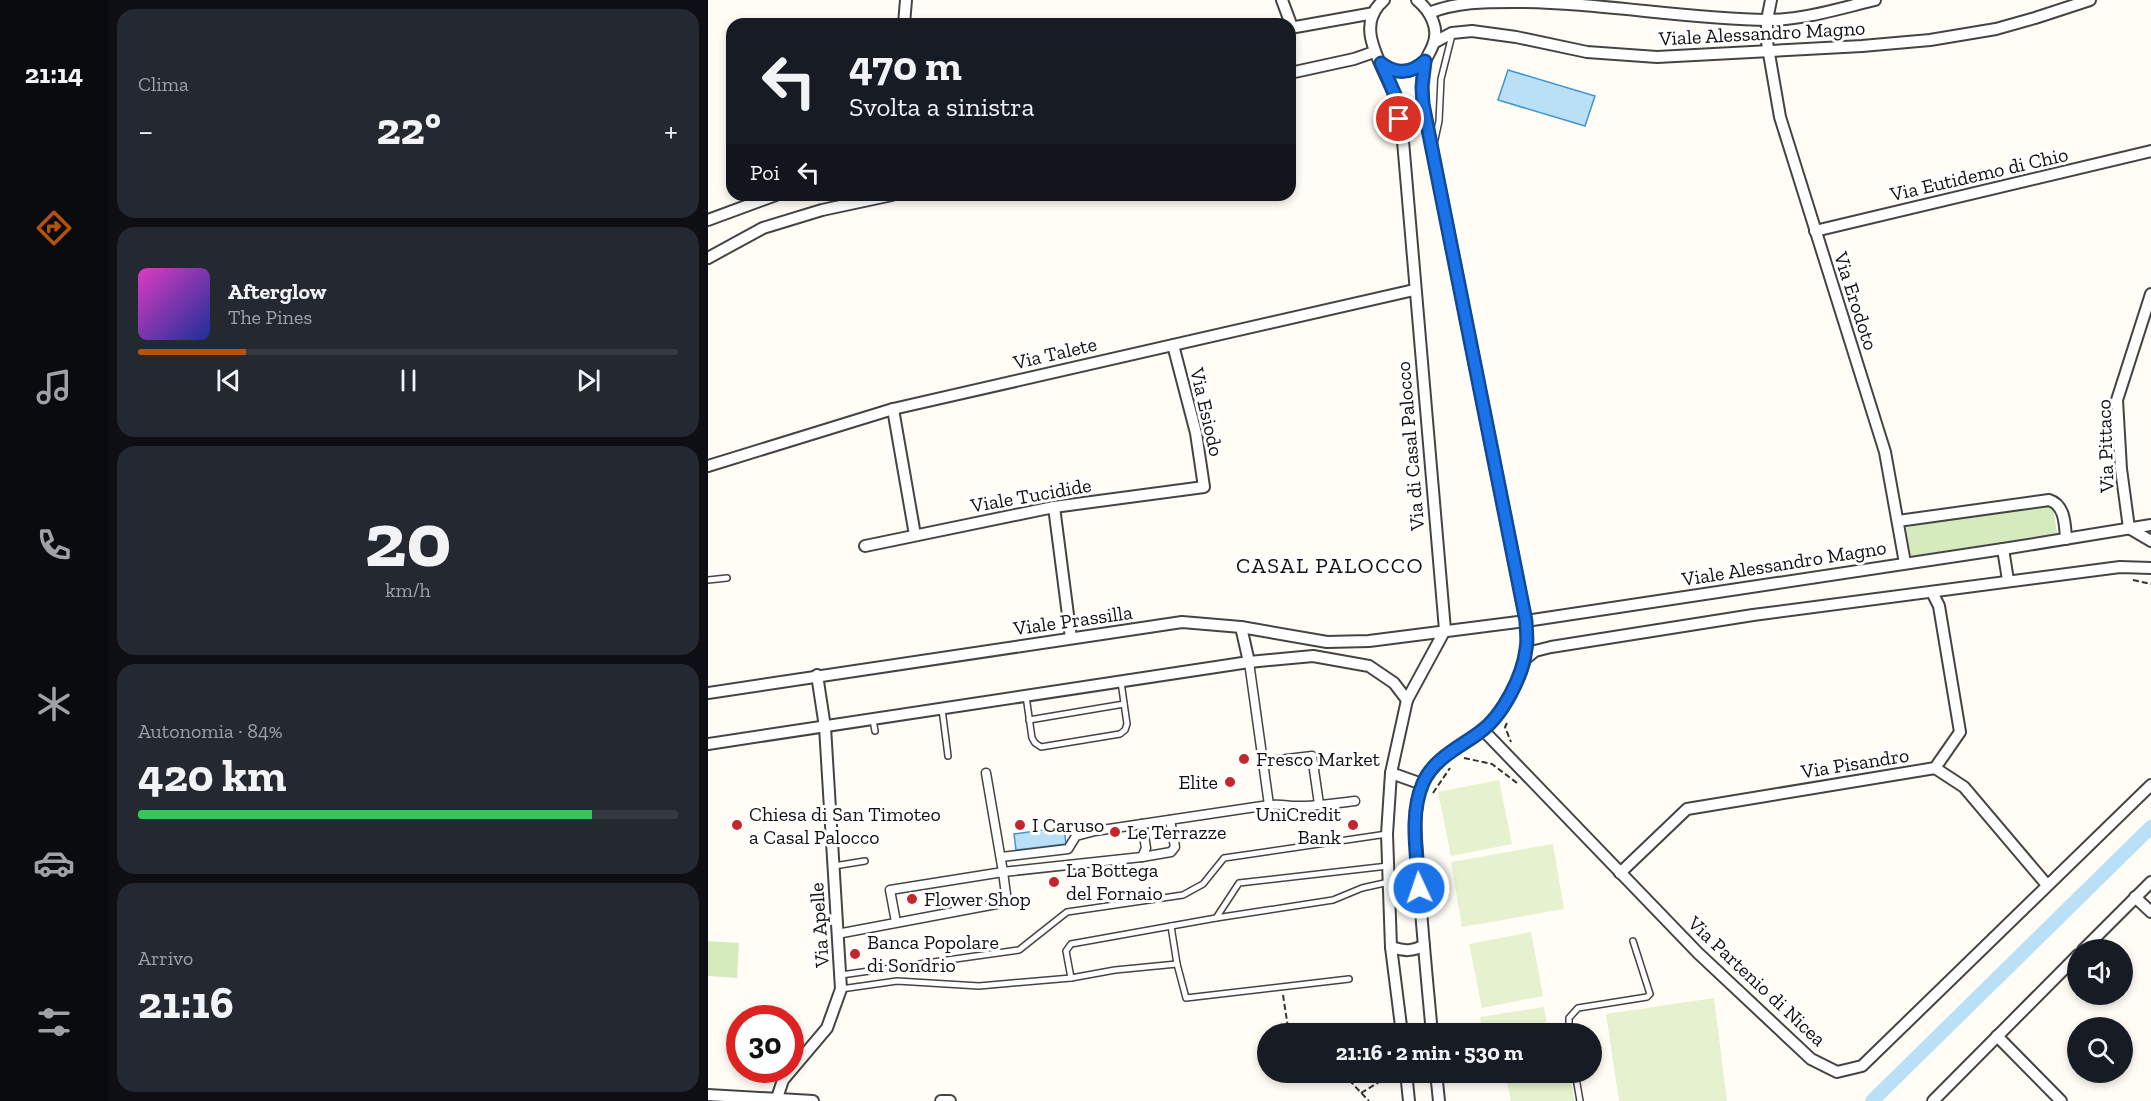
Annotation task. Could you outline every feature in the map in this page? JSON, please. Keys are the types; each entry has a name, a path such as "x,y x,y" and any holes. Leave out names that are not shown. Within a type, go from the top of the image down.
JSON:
{"street":[{"path":"904,18 906,0"},
{"path":"1282,0 1288,18"},
{"path":"1296,72 1354,59 1374,52 1370,33 1374,13 1384,0"},
{"path":"1417,0 1429,13 1435,27 1435,42 1425,61 1422,87 1432,151 1526,621 1527,646 1525,659 1509,700 1483,730 1456,747 1431,769 1422,784 1415,812 1431,1023"},
{"path":"1767,20 1771,0"},
{"name":"Viale Alessandro Magno","path":"1429,13 1450,3 1508,2 1552,3 1767,20 1800,16 1875,0"},
{"name":"Viale Alessandro Magno","path":"1435,42 1452,33 1472,31 1516,37 1587,52 1622,56 1667,57 1862,46 1953,37 2026,21 2090,0"},
{"path":"1296,27 1374,13"},
{"name":"Via Erodoto","path":"1767,20 1767,51 1780,117 1885,452 1905,563"},
{"name":"Via di Casal Palocco","path":"1374,52 1396,97 1402,141 1444,630"},
{"path":"1381,63 1391,70 1401,72 1414,70 1425,61"},
{"name":"Via Eutidemo di Chio","path":"1815,231 2151,152"},
{"path":"708,220 760,201"},
{"path":"708,258 763,228 822,210 864,201"},
{"name":"Via Talete","path":"708,466 893,409 1414,290"},
{"name":"Via Pittaco","path":"2129,528 2121,469 2117,400 2151,294"},
{"name":"Via Esiodo","path":"1173,345 1196,433 1204,487"},
{"path":"893,409 915,535"},
{"name":"Viale Tucidide","path":"865,546 1054,507 1204,487"},
{"path":"1898,522 2049,500 2057,504 2061,510 2066,539"},
{"path":"1054,507 1071,638"},
{"name":"Viale Alessandro Magno","path":"1444,630 1526,621 2151,525"},
{"path":"2129,528 2151,541"},
{"path":"2003,549 2008,580"},
{"path":"1525,659 1535,651 1551,647 1753,615 2126,566 2151,568"},
{"name":"Via Pisandro","path":"1620,873 1687,809 1935,768 1960,732 1939,606 1932,592"},
{"name":"Viale Prassilla","path":"708,693 1182,622 1241,627 1328,642 1370,640 1444,630"},
{"path":"1241,627 1249,662 1269,805"},
{"path":"1401,1023 1391,946 1387,834 1391,773 1407,700 1444,630"},
{"path":"708,744 825,727 874,725 942,709 1249,662 1313,656 1369,666 1394,683 1407,700"},
{"name":"Via Apelle","path":"776,1100 783,1080 827,1028 841,989 825,727 818,675"},
{"name":"Via Partenio di Nicea","path":"1483,730 1698,952 1811,1059 1837,1072 1862,1066 2151,785"},
{"path":"1263,762 1312,756 1319,804"},
{"path":"1935,768 1964,787 2047,885"},
{"path":"837,934 1007,902 986,773"},
{"path":"1391,773 1422,784"},
{"path":"1001,858 1068,849 1076,836 1095,831 1285,803 1292,806 1355,801"},
{"path":"896,922 890,890 1003,872 1171,852 1175,847 1170,820"},
{"path":"1142,824 1146,848 1142,857"},
{"path":"2094,939 2151,882"},
{"path":"2136,897 2151,912"},
{"path":"1391,946 1405,951 1415,950 1424,945"},
{"path":"1933,1101 2067,966"},
{"path":"1997,1036 2061,1101"},
{"path":"1407,1083 1409,1101"},
{"path":"1437,1083 1438,1101"},
{"path":"708,1095 813,1101"},
{"path":"940,1101 950,1101"}],"lane":[{"path":"1432,151 1439,121 1441,80 1452,33"},
{"path":"708,580 727,578"},
{"path":"1026,696 1032,738 1041,747 1120,734 1125,730 1121,682"},
{"path":"1029,720 1124,704"},
{"path":"942,709 948,756"},
{"path":"841,975 1019,950 1067,912 1184,895 1203,884 1224,858 1387,834"},
{"path":"833,866 865,861"},
{"path":"1216,918 1239,883 1388,866"},
{"path":"1071,978 1066,951 1071,944 1333,900 1362,888 1389,882"},
{"path":"1172,926 1177,964 1186,998 1349,979"},
{"path":"1569,1023 1569,1018 1578,1008 1647,997 1650,994 1633,941"},
{"path":"841,989 897,981 979,986 1071,978 1115,970 1177,964"},
{"path":"1577,1083 1580,1101"}],"path":[{"path":"2124,579 2151,584"},
{"path":"1510,717 1505,727 1513,747"},
{"path":"1460,760 1466,757 1492,764 1519,785 1527,777"},
{"path":"1431,796 1436,785 1454,763"},
{"path":"1281,987 1287,1023"},
{"path":"1351,1083 1369,1101"}],"green space":[{"path":"2053,505 2057,534 1911,556 1906,527"},
{"path":"1499,780 1512,844 1451,856 1438,792"},
{"path":"1553,844 1564,909 1462,927 1451,862"},
{"path":"1531,932 1543,996 1482,1008 1469,944"},
{"path":"708,941 739,943 737,978 708,976"},
{"path":"1714,998 1727,1101 1619,1101 1606,1014"},
{"path":"1544,1007 1546,1023 1481,1023 1480,1017"},
{"path":"1507,1083 1571,1083 1575,1101 1511,1101"}],"water":[{"path":"1508,70 1595,96 1585,126 1498,100"},
{"path":"1064,827 1066,844 1016,850 1014,834"}],"waterway":[{"path":"1872,1101 2151,827"}],"place":[{"name":"Fresco Market","path":"1244,759"},
{"name":"Elite","path":"1230,782"},
{"name":"Chiesa di San Timoteo a Casal Palocco","path":"737,825"},
{"name":"I Caruso","path":"1020,825"},
{"name":"UniCredit Bank","path":"1353,825"},
{"name":"Le Terrazze","path":"1115,832"},
{"name":"La Bottega del Fornaio","path":"1054,882"},
{"name":"Flower Shop","path":"912,899"},
{"name":"Banca Popolare di Sondrio","path":"855,954"}],"district":[{"name":"CASAL PALOCCO","path":"1330,565"}],"route":[{"path":"1399,119 1396,97 1381,63 1391,70 1401,72 1414,70 1425,61 1423,104 1526,621 1527,646 1525,659 1509,700 1483,730 1456,747 1431,769 1422,784 1415,812 1419,888"}]}
